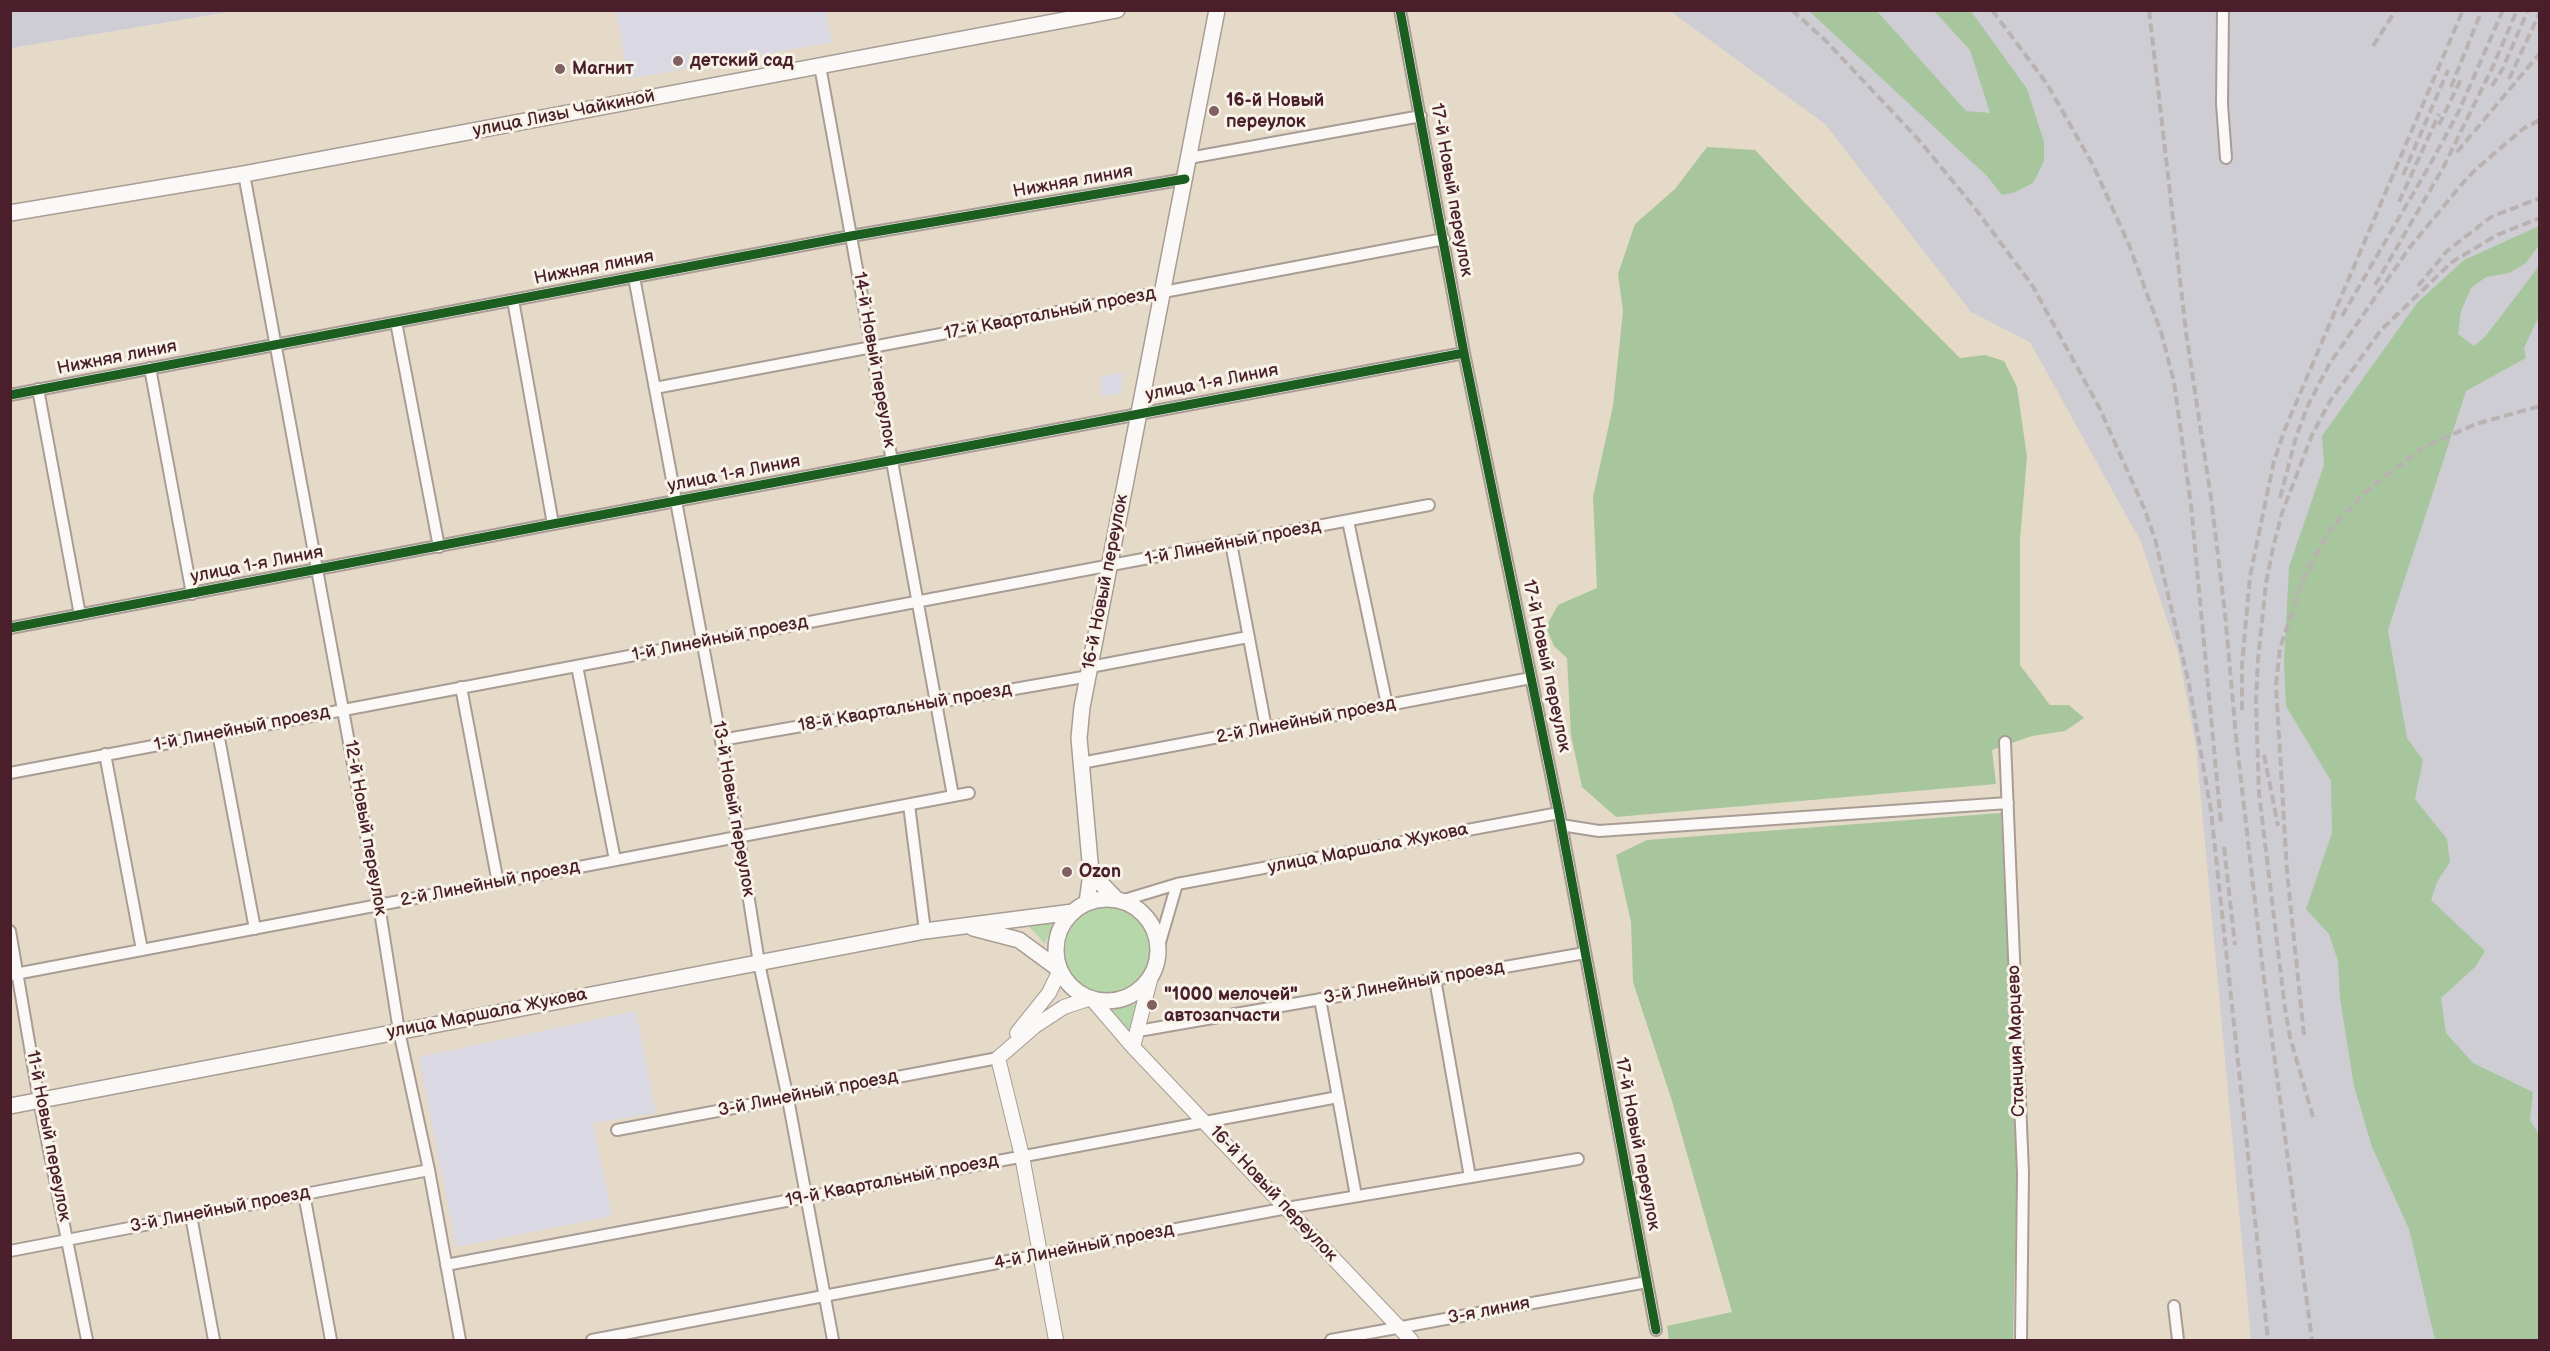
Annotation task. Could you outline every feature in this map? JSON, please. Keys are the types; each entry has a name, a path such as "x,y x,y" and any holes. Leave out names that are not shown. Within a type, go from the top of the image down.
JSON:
{"main road":[{"name":"улица Лизы Чайкиной","path":"10,213 244,174 1117,10"},
{"name":"16-й Новый переулок","path":"1087,903 1091,873 1079,738 1108,566 1218,10"},
{"path":"1091,873 1119,900 1134,907 1150,922 1156,935 1158,949 1151,976 1140,989 1125,997 1108,1000 1091,998 1076,990 1060,970 1056,952 1058,938 1063,924 1073,912 1087,903 1101,899 1119,900"},
{"name":"улица Маршала Жукова","path":"10,1106 925,931 1073,912"},
{"name":"улица Маршала Жукова","path":"964,926 1019,940 1060,970"}],"street":[{"name":"17-й Новый переулок","path":"1400,10 1464,353 1559,813 1656,1330"},
{"path":"2223,10 2222,104 2226,158"},
{"name":"14-й Новый переулок","path":"820,66 953,796"},
{"path":"1189,158 1421,116"},
{"name":"12-й Новый переулок","path":"244,174 379,905 399,1031 429,1170 460,1341"},
{"name":"Нижняя линия","path":"10,394 851,237 1185,179"},
{"name":"17-й Квартальный проезд","path":"655,388 1444,239"},
{"name":"13-й Новый переулок","path":"634,277 739,837 759,963 788,1099 833,1341"},
{"path":"513,300 553,524"},
{"path":"396,322 439,547"},
{"name":"улица 1-я Линия","path":"10,628 1464,353"},
{"path":"150,368 192,594"},
{"path":"38,389 80,615"},
{"name":"1-й Линейный проезд","path":"10,773 1429,505"},
{"path":"1348,521 1387,705"},
{"path":"1231,543 1266,728"},
{"name":"18-й Квартальный проезд","path":"721,740 936,702 1089,672 1248,637"},
{"path":"577,666 615,860"},
{"name":"2-й Линейный проезд","path":"1081,763 1531,678"},
{"path":"461,687 498,882"},
{"path":"218,733 255,929"},
{"name":"Станция Марцево","path":"2005,742 2023,1173 2021,1341"},
{"path":"105,754 142,950"},
{"name":"2-й Линейный проезд","path":"14,974 969,793"},
{"path":"1561,825 1599,831 2008,803"},
{"path":"909,805 925,931"},
{"name":"улица Маршала Жукова","path":"1119,900 1177,884 1559,813"},
{"path":"1158,949 1177,884"},
{"name":"11-й Новый переулок","path":"10,931 14,974 87,1341"},
{"name":"3-й Линейный проезд","path":"1139,1023 1144,1030 1585,953"},
{"path":"998,1058 1050,993 1060,970"},
{"path":"1133,1047 1151,976"},
{"path":"1435,980 1470,1177"},
{"path":"998,1058 1035,1026 1064,1007 1091,998"},
{"name":"16-й Новый переулок","path":"1091,998 1133,1047 1411,1341"},
{"path":"1320,999 1356,1196"},
{"path":"998,1058 1022,1156 1056,1341"},
{"name":"3-й Линейный проезд","path":"617,1130 998,1058"},
{"name":"19-й Квартальный проезд","path":"446,1265 1338,1097"},
{"name":"4-й Линейный проезд","path":"592,1341 1287,1208 1578,1159"},
{"name":"3-й Линейный проезд","path":"10,1251 429,1170"},
{"path":"304,1194 331,1341"},
{"path":"191,1216 214,1341"},
{"name":"3-я линия","path":"1331,1341 1647,1282"},
{"path":"2174,1306 2178,1341"}],"shaded area":[{"path":"11,10 234,10 234,11 11,48"},
{"name":"детский сад","path":"616,11 826,11 832,42 628,79"},
{"path":"1670,11 2539,11 2539,1340 2251,1340 2196,746 2178,652 2141,542 2030,342 1971,312 1825,124"},
{"path":"1123,373 1121,394 1102,396 1100,376"},
{"path":"636,1011 656,1113 593,1123 612,1216 456,1247 419,1057"}],"green space":[{"path":"1809,11 1877,11 1966,111 1990,113 1970,50 1934,11 1971,11 2027,89 2044,142 2044,161 2033,183 2013,193 2002,195 1987,176"},
{"path":"1707,147 1755,150 1960,358 1985,355 2004,361 2017,387 2027,457 2020,540 2020,665 2050,705 2069,705 2084,718 2065,731 2032,736 1992,750 1996,784 1616,817 1582,787 1571,735 1567,658 1554,646 1546,627 1558,605 1597,588 1593,497 1613,406 1623,311 1618,274 1635,224 1675,189"},
{"path":"2539,226 2539,245 2525,264 2509,273 2486,277 2471,288 2461,311 2458,334 2474,346 2485,337 2539,266 2539,316 2524,348 2526,358 2466,391 2388,630 2407,738 2423,760 2415,799 2447,839 2450,862 2437,882 2431,900 2485,951 2476,966 2441,998 2446,1033 2473,1063 2533,1092 2530,1120 2539,1135 2539,1340 2435,1340 2409,1229 2372,1147 2354,1086 2340,998 2338,961 2329,934 2306,909 2332,833 2331,781 2286,706 2284,663 2289,567 2324,465 2322,436 2417,303 2464,260"},
{"path":"2001,813 2017,1170 2013,1340 1669,1340 1667,1326 1732,1312 1672,1101 1633,982 1631,922 1616,855 1647,840"},
{"path":"1100,907 1116,907 1139,919 1148,933 1151,950 1148,967 1139,981 1116,993 1100,993 1084,986 1072,974 1065,958 1065,942 1072,926 1084,914"},
{"path":"1055,918 1045,944 1025,922"},
{"path":"1137,1004 1130,1034 1108,1011"}],"railway":[{"path":"1792,10 1826,41 1918,139 1974,207 2032,285 2099,407 2144,508 2155,539 2189,684 2211,811 2268,1340"},
{"path":"1992,10 2047,84 2093,165 2129,245 2161,332 2174,382 2191,505 2221,823"},
{"path":"2149,10 2186,332 2211,498 2225,613 2236,737 2263,971 2312,1340"},
{"path":"2373,46 2396,10"},
{"path":"2242,710 2242,665 2250,576 2274,461 2285,429 2463,10"},
{"path":"2451,87 2482,10"},
{"path":"2342,316 2458,113 2503,10"},
{"path":"2375,285 2443,168 2494,64 2517,10"},
{"path":"2492,86 2503,68 2528,10"},
{"path":"2509,79 2540,12"},
{"path":"2457,152 2540,53"},
{"path":"2403,175 2448,70"},
{"path":"2439,125 2461,79"},
{"path":"2399,202 2439,114"},
{"path":"2280,498 2296,437 2308,405 2330,363 2410,247 2462,184 2524,128 2540,120"},
{"path":"2418,286 2447,251 2491,217 2540,198"},
{"path":"2313,1117 2290,1037 2285,1008 2259,793 2256,700 2258,659 2266,583 2273,548 2282,513 2312,435 2330,401 2381,330 2452,262 2497,235 2540,218"},
{"path":"2304,1035 2287,872 2276,685 2280,648 2304,577 2330,530 2365,492 2424,447 2476,424 2540,406"},
{"path":"2264,755 2278,826"},
{"path":"2224,847 2235,945"}],"cycle path":[{"path":"1400,10 1464,353 1559,813 1656,1330"},
{"path":"10,395 851,236 1185,179"},
{"path":"10,628 1464,353"}],"place":[{"name":"детский сад","path":"678,61"},
{"name":"Магнит","path":"560,69"},
{"name":"16-й Новый переулок","path":"1214,111"},
{"name":"Ozon","path":"1067,872"},
{"name":"\"1000 мелочей\" автозапчасти","path":"1152,1005"}]}
